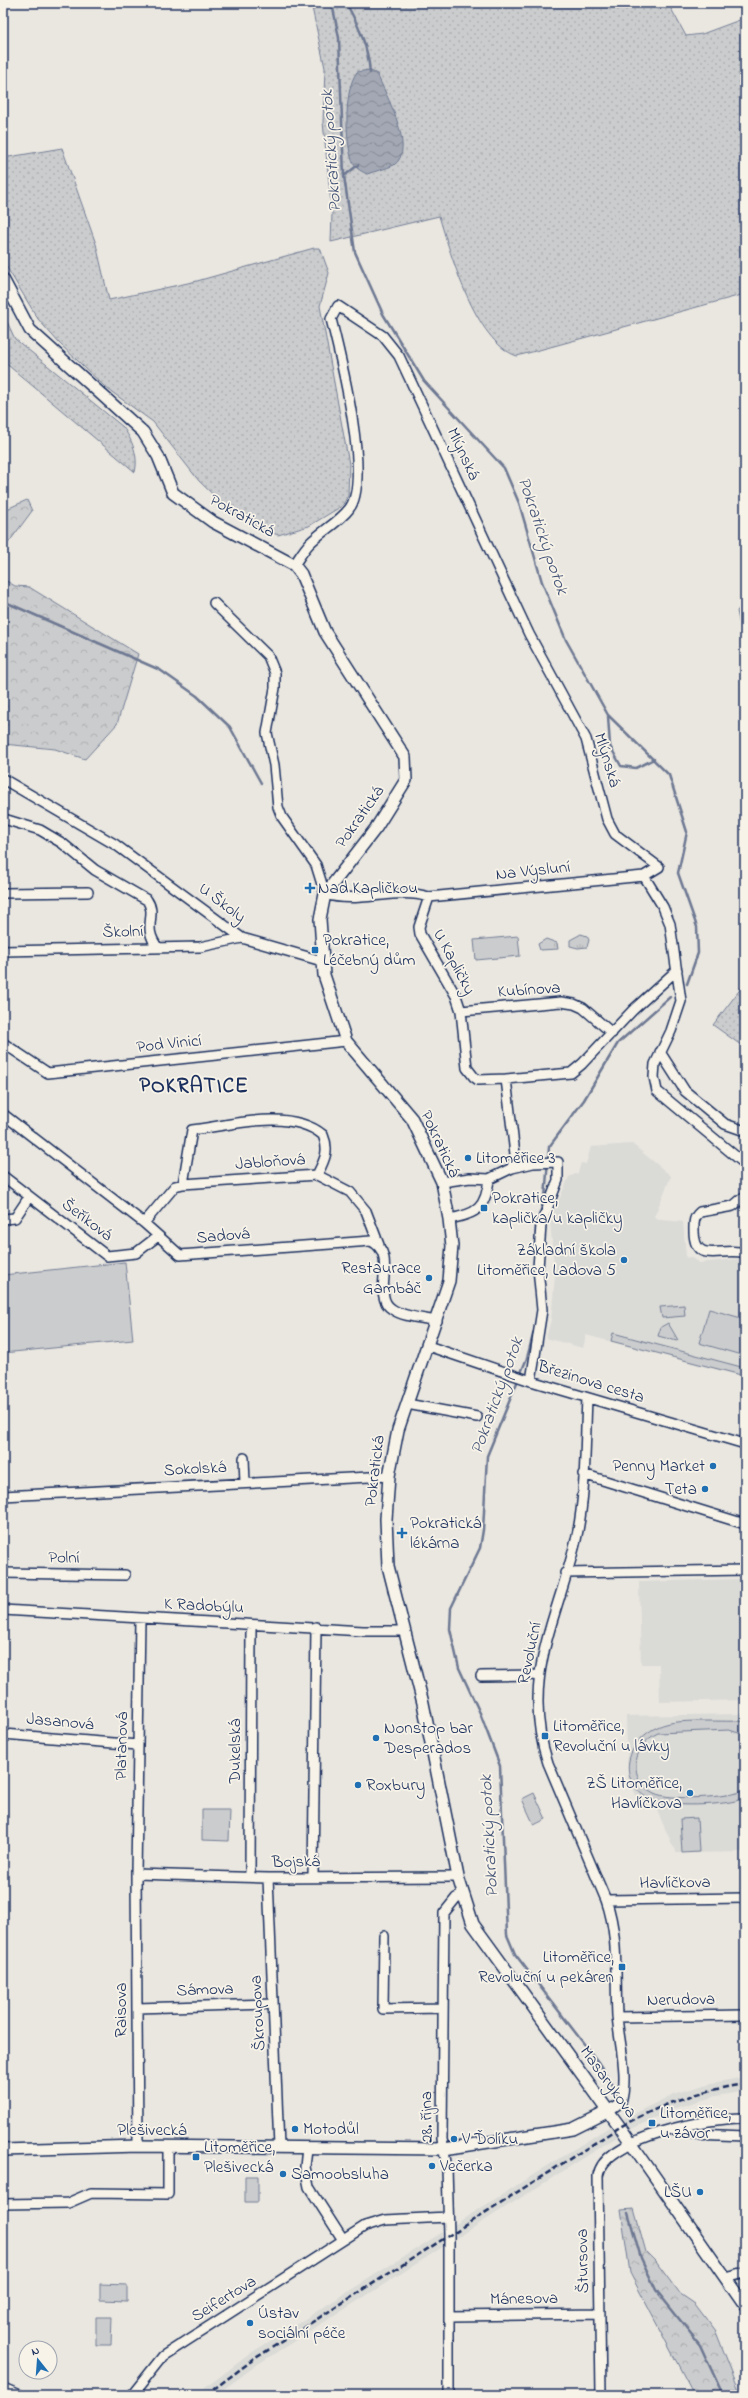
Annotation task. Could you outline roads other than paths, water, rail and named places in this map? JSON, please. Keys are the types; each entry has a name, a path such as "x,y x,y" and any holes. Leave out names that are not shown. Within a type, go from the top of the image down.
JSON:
{"street":[{"name":"Pokratická","path":"3,279 30,330 143,432 158,456 173,493 213,522 294,565 300,574 325,632 404,758 406,780 376,828 325,894 320,914 322,961 326,984 346,1041 412,1119 442,1182 449,1219 452,1246 449,1281 437,1320 398,1430 389,1476 386,1519 388,1566 403,1631 423,1703 462,1895"},
{"name":"Mlýnská","path":"294,565 309,544 349,509 356,498 358,470 356,444 331,319 338,306 383,336 399,356 529,634 586,739 607,819 614,834 659,867 644,876"},
{"path":"214,603 268,656 272,664 275,688 267,733 274,766 276,795 282,817 316,865 325,894"},
{"name":"U Školy","path":"3,779 116,845 242,938 322,961"},
{"path":"4,819 40,830 62,843 95,870 147,900 150,909 149,933 158,948"},
{"name":"Na Výsluní","path":"325,894 340,899 411,893 429,897 644,876"},
{"path":"644,876 668,916 682,1001 671,1031 655,1064 654,1077 657,1091 745,1164"},
{"path":"3,893 88,892"},
{"name":"U Kapličky","path":"429,897 419,927 422,941 456,996 461,1011 469,1073 478,1080 506,1079"},
{"name":"Školní","path":"3,951 200,947 242,938"},
{"path":"512,1168 515,1154 506,1079 571,1073 633,1010 677,970"},
{"name":"Kubínova","path":"461,1011 561,1002 574,1004 612,1033"},
{"name":"Pod Vinicí","path":"3,1043 48,1073 346,1041"},
{"path":"660,1052 684,1091 725,1124 745,1131"},
{"name":"Sadová","path":"3,1114 144,1223 180,1255 365,1240 379,1245"},
{"path":"144,1223 176,1186 183,1184 192,1130 279,1119 300,1122 317,1130 326,1141 326,1157 317,1175"},
{"path":"442,1182 470,1178 489,1179 512,1168 543,1162 555,1162 558,1180 541,1225 538,1268 542,1310 532,1381"},
{"name":"Jabloňová","path":"183,1184 317,1175 350,1192 366,1211 379,1245"},
{"name":"Šeříková","path":"3,1176 107,1256 136,1253 158,1236"},
{"path":"449,1219 465,1216 480,1209 488,1192 489,1179"},
{"path":"745,1196 733,1206 700,1212 695,1216 694,1221 696,1247 705,1253 734,1251 745,1253"},
{"path":"3,1219 15,1218 29,1197"},
{"path":"379,1245 384,1257 384,1292 388,1306 395,1311 437,1320"},
{"name":"Březinova cesta","path":"428,1346 532,1381 745,1444"},
{"name":"Revoluční","path":"587,1398 583,1474 575,1540 538,1675 537,1709 542,1745 606,1900 613,1922 618,2017 624,2078 623,2095 618,2106 607,2112"},
{"path":"407,1404 477,1417"},
{"path":"244,1458 245,1483"},
{"path":"583,1474 745,1524"},
{"name":"Sokolská","path":"3,1496 389,1476"},
{"path":"566,1573 745,1570"},
{"name":"Polní","path":"3,1573 125,1575"},
{"name":"K Radobýlu","path":"3,1610 251,1625 316,1627 363,1631 403,1631"},
{"name":"Platanová","path":"136,1874 140,1618"},
{"name":"Dukelská","path":"250,1878 251,1625"},
{"path":"313,1877 316,1627"},
{"path":"481,1676 538,1675"},
{"name":"Jasanová","path":"3,1734 138,1745"},
{"name":"Bojská","path":"136,1874 250,1878 458,1877"},
{"name":"Raisova","path":"136,1874 138,2146"},
{"name":"Škroupova","path":"268,1878 280,2147"},
{"name":"28. října","path":"449,2395 447,2168 442,2139 444,1913 456,1898 462,1895"},
{"name":"Masarykova","path":"462,1895 473,1924 607,2112 631,2143 745,2306"},
{"name":"Havlíčkova","path":"606,1900 745,1898"},
{"path":"384,1936 383,2008 443,2008"},
{"name":"Sámova","path":"137,2008 273,2004"},
{"name":"Nerudova","path":"618,2017 745,2015"},
{"name":"Plešivecká","path":"3,2150 138,2146 444,2149 573,2129 607,2112"},
{"name":"Štursova","path":"601,2395 599,2169 602,2162 611,2154 647,2136 726,2117 745,2118"},
{"path":"673,2130 694,2134 745,2136"},
{"path":"3,2204 68,2204 90,2193 168,2194 168,2146"},
{"path":"307,2148 305,2167 309,2187 343,2240"},
{"name":"Seifertova","path":"132,2395 163,2356 343,2240 375,2222 448,2217"},
{"path":"726,2278 745,2273"},
{"name":"Mánesova","path":"449,2316 600,2314"},
{"path":"3,2388 20,2395"}],"water":[{"path":"369,70 377,74 392,107 401,135 402,147 400,158 394,165 367,174 356,167 352,160 348,140 347,114 350,90 357,72"}],"waterway":[{"name":"Pokratický potok","path":"332,3 339,38 344,176 355,252 383,314 424,381 504,468 519,503 542,582 566,640 608,715 669,775 687,832 678,873 697,927 698,953 687,984"},
{"path":"346,3 362,36 370,73"},
{"path":"344,176 358,165"},
{"path":"3,601 160,670 197,696 230,727 261,783"},
{"path":"608,716 610,746 621,766 636,768 654,759"},
{"name":"Pokratický potok","path":"536,1239 536,1225 545,1198 549,1147 584,1100 618,1043 670,997"},
{"name":"Pokratický potok","path":"534,1331 527,1358 487,1456 483,1530 480,1548 451,1608 450,1629 459,1668 480,1713 500,1766 507,1935 515,1954 598,2062 614,2087"},
{"name":"Pokratický potok","path":"628,2213 641,2258 656,2290 700,2345 723,2395"}],"railway":[{"path":"206,2395 254,2359 620,2127 665,2105 696,2094 745,2084"}],"place":[{"name":"Nad Kapličkou","path":"310,888"},
{"name":"Pokratice, Léčebný dům","path":"315,950"},
{"name":"Litoměřice 3","path":"468,1158"},
{"name":"Pokratice, kaplička/u kapličky","path":"484,1208"},
{"name":"Základní škola Litoměřice, Ladova 5","path":"624,1260"},
{"name":"Restaurace Gambáč","path":"429,1278"},
{"name":"Penny Market","path":"713,1466"},
{"name":"Teta","path":"705,1489"},
{"name":"Pokratická lékárna","path":"402,1533"},
{"name":"Litoměřice, Revoluční u lávky","path":"545,1736"},
{"name":"Nonstop bar Desperados","path":"376,1738"},
{"name":"Roxbury","path":"358,1785"},
{"name":"ZŠ Litoměřice, Havlíčkova","path":"690,1793"},
{"name":"Litoměřice, Revoluční u pekáren","path":"622,1967"},
{"name":"Litoměřice, u závor","path":"652,2123"},
{"name":"Motodůl","path":"295,2129"},
{"name":"V Ďolíku","path":"454,2139"},
{"name":"Litoměřice, Plešivecká","path":"196,2157"},
{"name":"Večerka","path":"432,2166"},
{"name":"Samoobsluha","path":"283,2174"},
{"name":"LŠU","path":"700,2192"},
{"name":"Ústav sociální péče","path":"250,2323"}],"district":[{"name":"POKRATICE","path":"194,1087"}]}
